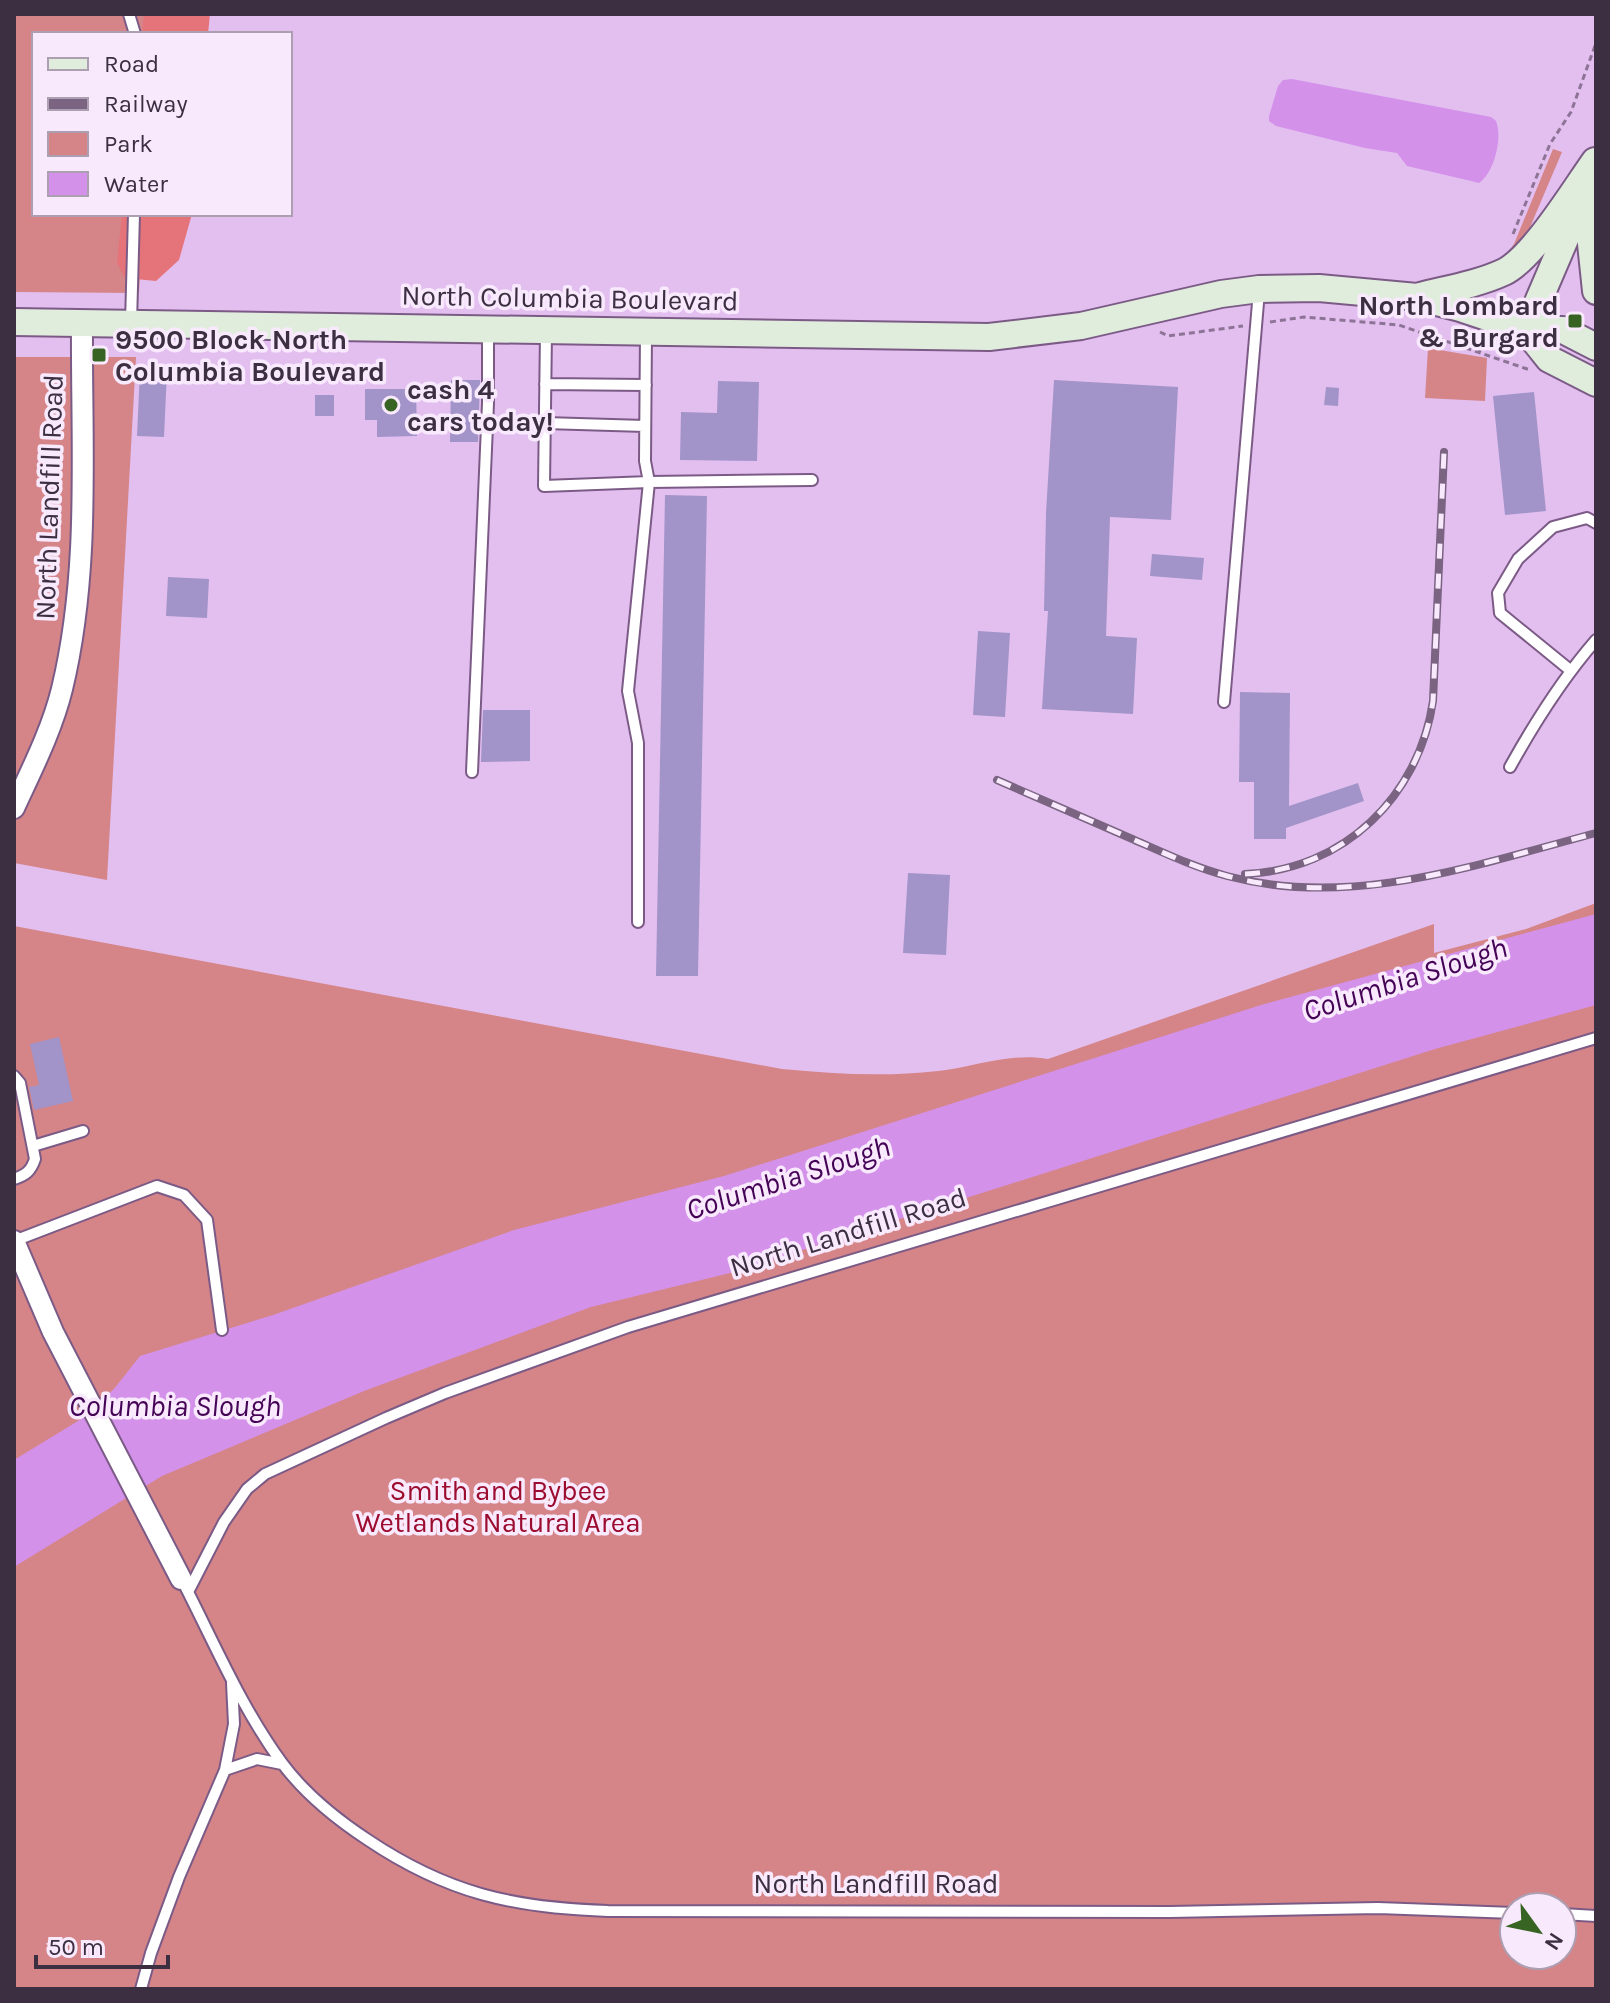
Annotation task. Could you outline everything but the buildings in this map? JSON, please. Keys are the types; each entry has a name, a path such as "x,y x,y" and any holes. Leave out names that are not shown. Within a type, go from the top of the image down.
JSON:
{"main road":[{"path":"1596,160 1526,330 1549,359 1596,383"},
{"path":"1417,297 1473,283 1513,267 1532,247 1596,160"},
{"path":"1585,192 1596,291"},
{"name":"North Columbia Boulevard","path":"14,322 963,337 1012,335 1081,326 1194,299 1259,289 1334,288 1417,297 1526,330 1563,330 1596,347"}],"street":[{"name":"North Landfill Road","path":"14,808 61,692 75,622 80,570 82,322"},
{"name":"North Landfill Road","path":"14,1241 53,1332 185,1586"}],"lane":[{"path":"131,323 134,216"},
{"path":"1224,702 1259,289"},
{"path":"472,772 488,403 488,329"},
{"path":"546,330 544,486 812,480"},
{"path":"638,922 638,743 628,691 649,482 645,461 646,332"},
{"path":"545,384 646,385"},
{"path":"545,423 645,426"},
{"path":"1570,670 1500,613 1498,593 1518,559 1553,527 1587,518 1596,523"},
{"path":"1510,767 1570,670 1596,640"},
{"name":"North Landfill Road","path":"1498,1912 1378,1908 1170,1912 558,1909 490,1898 442,1883 395,1858 348,1827 307,1793 282,1764 232,1681 185,1586 247,1489 265,1474 445,1393 628,1327 1596,1038"},
{"path":"14,1076 20,1083 35,1159 32,1169 25,1176 14,1179"},
{"path":"33,1146 83,1131"},
{"path":"14,1241 157,1186 184,1195 207,1220 222,1330"},
{"name":"North Landfill Road","path":"141,1989 179,1877 225,1770 234,1724 232,1681"},
{"path":"225,1770 257,1759 282,1764"}],"path":[{"path":"1508,245 1550,144 1571,112 1596,43"},
{"path":"1157,331 1168,336 1304,317 1399,325 1479,353"}],"green space":[{"path":"14,14 154,14 153,32 32,32 32,216 143,216 139,293 14,292"},
{"path":"1553,149 1562,152 1528,232 1520,246 1505,256 1514,244"},
{"path":"1428,348 1487,358 1485,401 1425,398"},
{"path":"14,357 136,357 107,880 14,863"},
{"name":"Smith and Bybee Wetlands Natural Area","path":"1596,903 1596,1989 14,1989 14,926 782,1069 879,1074 938,1071 1021,1057 1048,1059 1434,924 1434,953 1526,929"}],"shaded area":[{"path":"144,14 210,14 208,32 142,32"},
{"path":"122,216 191,216 179,260 156,281 125,278 117,263"}],"water":[{"path":"1292,79 1491,117 1498,128 1498,145 1493,163 1479,183 1407,166 1397,153 1276,126 1269,121 1269,116 1278,86 1283,80"},
{"name":"Columbia Slough","path":"1596,914 1596,1005 1435,1049 730,1273 591,1307 364,1391 162,1476 14,1567 14,1460 78,1421 114,1389 140,1356 273,1315 514,1230 724,1176 1261,1005"}],"railway":[{"path":"1245,874 1281,869 1314,859 1344,843 1371,822 1412,768 1425,736 1433,701 1444,452"},
{"path":"997,780 1190,864 1227,876 1274,885 1320,888 1413,879 1596,833"}],"place":[{"name":"North Lombard & Burgard","path":"1575,321"},
{"name":"9500 Block North Columbia Boulevard","path":"99,355"},
{"name":"cash 4 cars today!","path":"391,405"}]}
